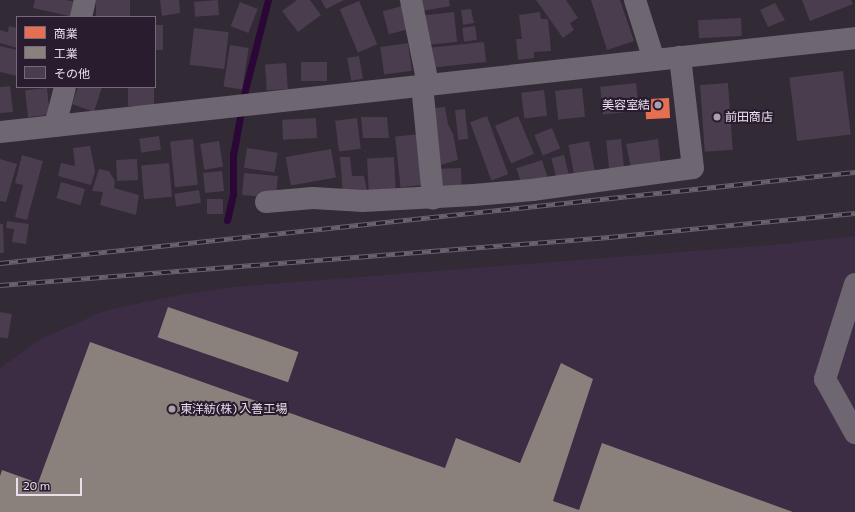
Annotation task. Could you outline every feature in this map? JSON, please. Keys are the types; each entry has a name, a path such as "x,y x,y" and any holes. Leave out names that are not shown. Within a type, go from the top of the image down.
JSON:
{"street":[{"path":"81,16 85,0"},
{"path":"411,0 425,84 433,198"},
{"path":"635,0 654,60"},
{"path":"0,132 425,84 855,38"},
{"path":"266,202 313,198 363,201 433,198 532,190 693,168 680,57"},
{"path":"55,126 64,88"},
{"path":"855,284 825,379 855,433"}],"shaded area":[{"path":"855,236 855,512 0,512 0,368 41,339 104,311 168,297 231,287 783,244"}],"building: 商業":[{"path":"669,98 670,118 646,119 645,99"}],"building: 工業":[{"path":"168,307 298,352 288,382 158,337"},
{"name":"東洋紡(株) 入善工場","path":"90,342 445,468 456,438 520,463 561,363 593,379 553,501 579,510 602,443 793,512 0,512 0,476 2,470 38,483"}],"building: その他":[{"path":"35,0 66,0 77,2 73,16 33,8"},
{"path":"96,0 130,0 130,16 96,16"},
{"path":"160,0 179,0 180,13 162,16"},
{"path":"218,0 219,15 195,17 194,2"},
{"path":"297,0 310,0 321,15 298,32 282,11"},
{"path":"321,0 344,0 326,9"},
{"path":"421,0 449,0 450,6 423,11"},
{"path":"536,0 566,0 578,18 570,23 574,30 563,38"},
{"path":"591,0 620,0 634,41 607,50"},
{"path":"802,0 851,0 853,4 810,21"},
{"path":"359,1 377,44 358,52 340,9"},
{"path":"240,2 258,9 248,33 231,26"},
{"path":"775,3 785,20 768,27 760,10"},
{"path":"402,6 408,29 389,34 383,11"},
{"path":"471,9 474,23 463,25 461,10"},
{"path":"454,12 457,42 427,45 424,15"},
{"path":"540,12 541,19 548,19 551,51 534,52 534,58 518,60 516,39 522,39 519,15"},
{"path":"741,18 742,36 699,38 698,20"},
{"path":"156,25 163,25 163,50 156,50"},
{"path":"9,26 16,28 16,48 0,43 0,30 8,32"},
{"path":"475,26 477,40 464,42 462,28"},
{"path":"194,28 229,32 224,69 189,65"},
{"path":"484,42 486,62 433,67 431,48"},
{"path":"408,43 412,71 384,75 380,47"},
{"path":"230,45 249,48 242,89 223,86"},
{"path":"0,46 16,50 16,76 0,72"},
{"path":"359,56 363,79 351,81 347,58"},
{"path":"301,62 327,62 327,81 301,81"},
{"path":"286,63 288,89 267,90 265,64"},
{"path":"843,71 851,135 797,141 789,78"},
{"path":"636,83 639,111 603,115 600,87"},
{"name":"前田商店","path":"728,83 733,150 705,152 700,85"},
{"path":"10,86 13,112 0,113 0,87"},
{"path":"47,88 50,115 28,117 25,90"},
{"path":"78,88 102,88 94,112 72,104"},
{"path":"128,88 154,88 154,106 128,106"},
{"path":"582,88 585,117 558,120 555,91"},
{"path":"544,90 547,116 524,119 521,93"},
{"path":"445,107 448,124 453,134 458,160 437,166 433,108"},
{"path":"465,109 468,139 458,140 455,110"},
{"path":"487,116 508,174 491,180 470,122"},
{"path":"518,116 534,154 511,164 495,126"},
{"path":"361,117 387,117 389,138 363,138"},
{"path":"316,118 317,138 283,140 282,120"},
{"path":"357,118 361,149 339,151 335,121"},
{"path":"552,128 560,148 543,156 534,135"},
{"path":"420,134 425,185 400,187 395,137"},
{"path":"159,136 161,150 141,153 139,139"},
{"path":"193,139 198,185 175,187 170,141"},
{"path":"621,139 624,170 609,171 606,141"},
{"path":"658,139 661,166 631,168 626,144"},
{"path":"219,141 223,167 204,170 200,144"},
{"path":"589,141 595,172 574,176 568,145"},
{"path":"90,146 95,171 91,185 58,176 61,163 75,166 73,148"},
{"path":"247,148 278,153 274,173 244,168"},
{"path":"331,149 336,178 291,186 286,157"},
{"path":"22,155 43,161 27,220 15,217 23,185 15,183"},
{"path":"564,155 569,175 556,179 551,158"},
{"path":"340,157 350,157 352,176 364,176 367,191 343,195"},
{"path":"394,157 396,194 369,195 367,158"},
{"path":"0,159 17,164 6,202 0,201"},
{"path":"137,159 138,180 117,181 116,160"},
{"path":"542,160 548,179 523,187 516,168"},
{"path":"169,163 172,197 144,199 141,165"},
{"path":"461,168 462,194 440,195 439,169"},
{"path":"99,169 109,171 115,181 114,188 139,195 136,215 100,205 103,192 92,191"},
{"path":"222,171 224,191 205,193 203,173"},
{"path":"244,173 278,176 276,198 242,195"},
{"path":"61,182 85,189 80,205 56,198"},
{"path":"199,190 201,203 176,207 174,194"},
{"path":"207,199 223,199 223,214 207,214"},
{"path":"7,221 29,224 26,244 12,242 14,229 6,228"},
{"path":"0,224 3,224 4,253 0,253"},
{"path":"0,312 12,314 8,339 0,337"}],"waterway":[{"path":"227,220 233,194 233,155 245,90 268,0"}],"railway":[{"path":"0,263 855,172"},
{"path":"0,285 609,237 855,213"}],"place":[{"name":"美容室結","path":"658,105"},
{"name":"前田商店","path":"717,117"},
{"name":"東洋紡(株) 入善工場","path":"172,409"}]}
